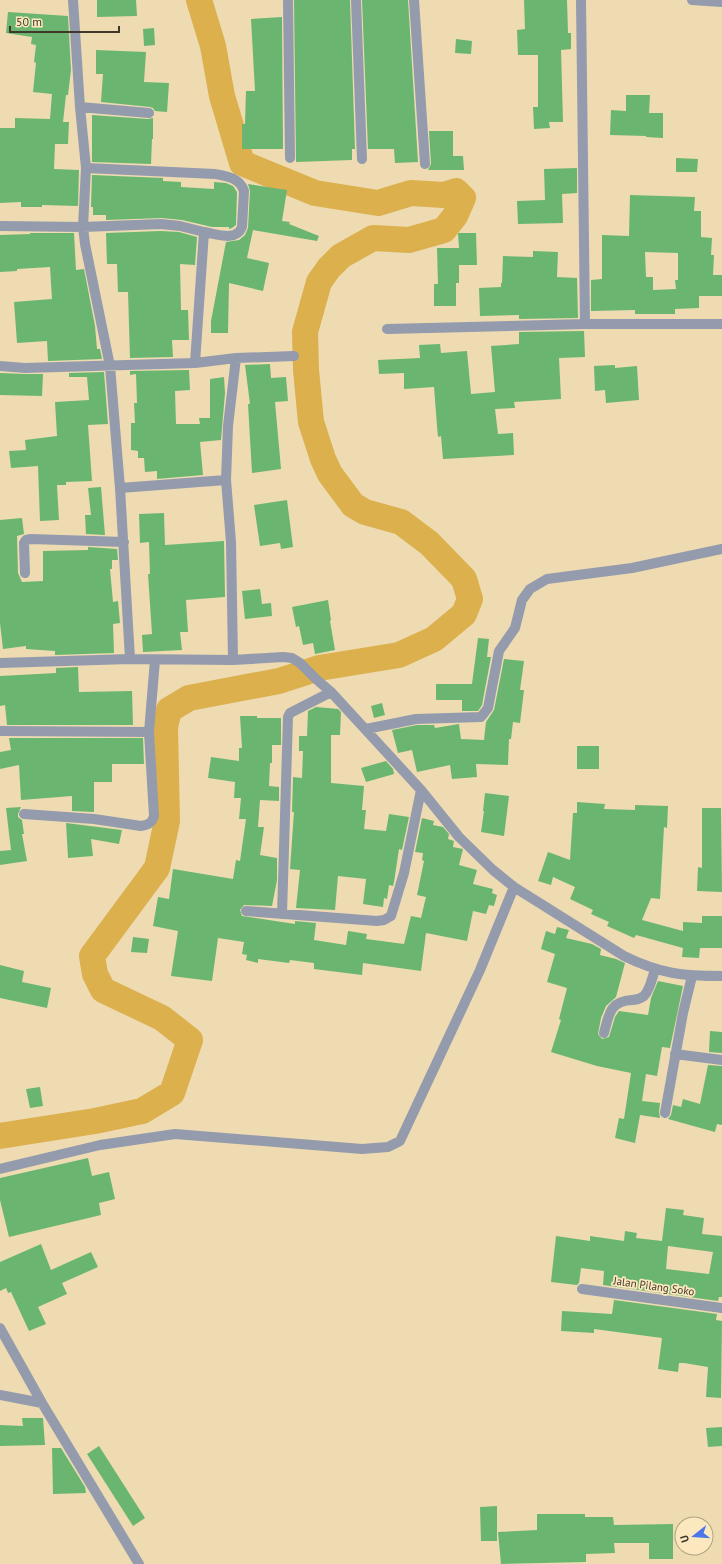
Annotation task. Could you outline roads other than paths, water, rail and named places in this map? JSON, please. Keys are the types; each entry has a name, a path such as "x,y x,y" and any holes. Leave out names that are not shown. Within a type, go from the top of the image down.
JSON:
{"street":[{"path":"73,0 80,108 86,168 83,227 85,244 110,366 124,542 130,659"},
{"path":"288,0 290,158"},
{"path":"356,0 362,159"},
{"path":"414,0 425,164"},
{"path":"581,0 585,324"},
{"path":"692,0 722,2"},
{"path":"80,108 149,113"},
{"path":"0,226 83,227 161,224 232,236 240,232 242,227 244,191 242,185 234,178 215,174 86,168"},
{"path":"195,363 204,232"},
{"path":"387,329 585,324 722,324"},
{"path":"0,366 25,368 110,366 195,363 236,358 294,356"},
{"path":"233,660 231,542 226,480 228,426 236,358"},
{"path":"120,488 226,480"},
{"path":"25,573 24,543 26,540 124,542"},
{"path":"366,729 416,719 481,717 488,708 499,651 515,628 522,600 526,592 538,583 547,579 632,568 722,549"},
{"path":"0,663 130,659 233,660 283,657 292,658 300,663 331,692 366,729 421,790 473,852 514,887 624,956 655,970 692,976 722,976"},
{"path":"24,814 94,819 141,826 148,825 153,820 149,732 155,660"},
{"path":"282,914 288,717 290,713 331,692"},
{"path":"0,731 149,732"},
{"path":"246,910 376,921 384,920 391,916 404,873 421,790"},
{"path":"0,1169 100,1145 175,1134 362,1149 392,1146 400,1141 480,970 514,887"},
{"path":"604,1032 609,1014 613,1007 623,1000 636,1000 643,997 655,970"},
{"path":"665,1113 683,1013 692,976"},
{"path":"675,1054 722,1060"},
{"name":"Jalan Pilang Soko","path":"582,1289 722,1308"},
{"path":"0,1328 42,1403 139,1564"},
{"path":"0,1395 42,1403"}],"waterway":[{"path":"0,1136 95,1121 142,1111 172,1093 190,1040 162,1018 103,990 95,974 92,956 157,868 167,821 165,727 169,710 189,698 279,681 319,668 399,655 434,639 464,614 470,599 464,579 429,543 401,522 365,512 353,505 330,474 323,459 311,422 306,370 305,332 319,282 329,268 341,256 373,238 409,240 444,230 455,216 463,198 456,191 444,195 411,193 378,203 315,193 242,163 222,96 213,46 199,0"}]}
